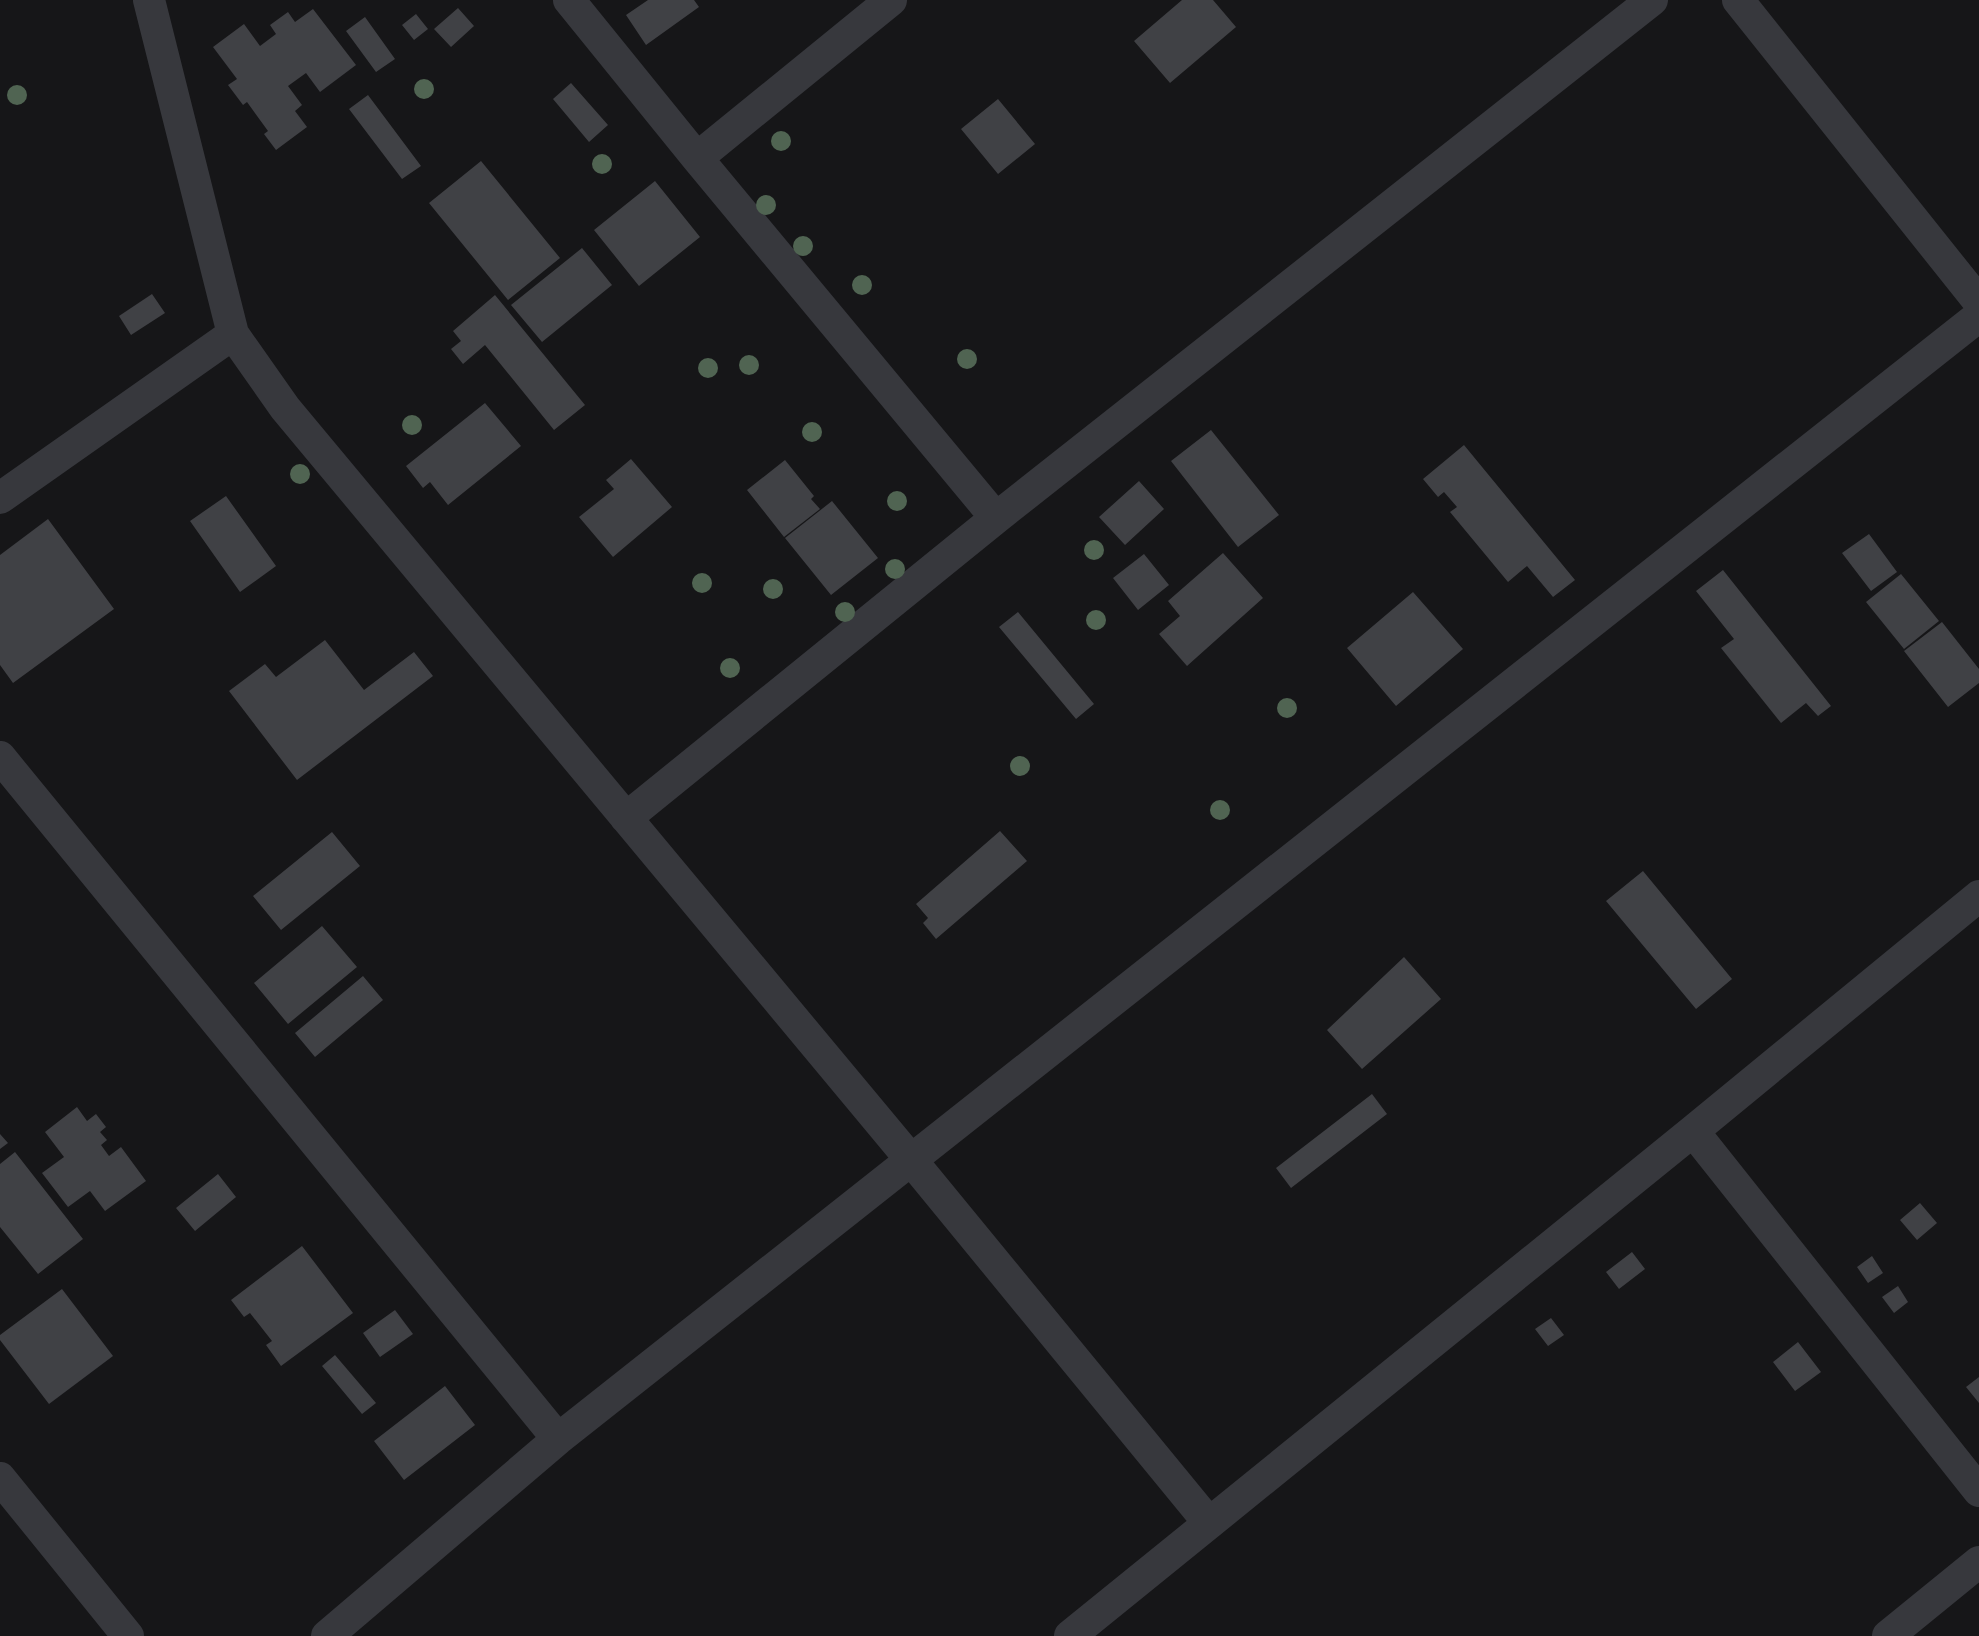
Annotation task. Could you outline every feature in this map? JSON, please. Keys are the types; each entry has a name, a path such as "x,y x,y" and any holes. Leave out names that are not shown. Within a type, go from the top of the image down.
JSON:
{"street":[{"path":"150,0 233,334 285,408 912,1161 1209,1523"},
{"path":"569,0 996,518"},
{"path":"697,158 891,0"},
{"path":"626,818 996,518 1651,0"},
{"path":"1738,0 1979,302"},
{"path":"327,1636 558,1440 1979,316"},
{"path":"0,498 233,334"},
{"path":"0,757 558,1440"},
{"path":"1070,1636 1979,896"},
{"path":"1693,1131 1979,1491"},
{"path":"0,1478 128,1636"},
{"path":"1888,1636 1979,1562"}],"building":[{"path":"648,0 694,0 699,7 646,45 626,15"},
{"path":"1182,0 1213,0 1236,27 1170,83 1134,41"},
{"path":"458,8 474,26 451,47 434,29"},
{"path":"313,9 356,65 320,92 306,73 288,86 302,105 295,111 307,127 276,150 264,134 268,131 247,102 243,105 228,85 237,79 213,47 244,24 260,46 276,34 270,25 288,12 295,22"},
{"path":"416,14 428,29 414,40 402,25"},
{"path":"365,17 395,59 376,72 346,31"},
{"path":"571,83 608,125 589,142 553,99"},
{"path":"368,95 421,166 402,179 349,109"},
{"path":"998,99 1035,144 998,174 961,129"},
{"path":"481,161 560,258 508,300 429,203"},
{"path":"655,181 700,237 639,286 594,230"},
{"path":"582,248 612,285 542,342 511,305"},
{"path":"152,294 165,313 131,335 119,316"},
{"path":"495,295 585,405 554,430 485,345 463,364 451,349 461,341 453,331"},
{"path":"485,403 521,446 448,505 430,482 423,488 406,466"},
{"path":"1211,430 1279,515 1238,547 1171,461"},
{"path":"1464,445 1575,580 1553,597 1527,566 1508,582 1450,512 1457,507 1444,492 1438,497 1423,479"},
{"path":"631,459 672,507 613,557 579,517 614,489 606,480"},
{"path":"785,460 814,496 811,499 820,509 784,537 747,490"},
{"path":"1139,481 1164,509 1125,545 1099,517"},
{"path":"226,496 276,566 240,592 190,521"},
{"path":"832,501 878,558 831,595 785,538"},
{"path":"48,519 114,609 13,683 0,665 0,555"},
{"path":"1869,534 1897,572 1871,591 1842,553"},
{"path":"1223,553 1263,598 1187,666 1159,634 1180,616 1168,601"},
{"path":"1144,554 1169,585 1138,610 1113,578"},
{"path":"1723,570 1831,706 1818,716 1806,703 1781,723 1721,648 1734,639 1696,591"},
{"path":"1901,574 1939,621 1904,649 1866,602"},
{"path":"1413,592 1463,649 1396,706 1347,648"},
{"path":"1018,612 1094,704 1076,719 999,627"},
{"path":"1942,622 1979,669 1979,683 1948,707 1904,651"},
{"path":"325,640 364,690 414,652 433,676 297,780 229,691 265,664 276,677"},
{"path":"1000,831 1027,861 936,939 923,923 928,918 916,904"},
{"path":"332,832 360,866 281,930 253,896"},
{"path":"1643,871 1732,979 1696,1009 1606,901"},
{"path":"322,926 357,967 288,1024 254,983"},
{"path":"1404,957 1441,999 1362,1069 1327,1030"},
{"path":"363,976 383,1000 315,1057 295,1033"},
{"path":"1372,1094 1387,1114 1291,1188 1276,1168"},
{"path":"77,1107 87,1121 96,1114 106,1127 100,1132 107,1140 101,1145 109,1156 121,1147 146,1181 105,1211 90,1191 68,1207 42,1173 64,1157 45,1132"},
{"path":"0,1134 8,1143 0,1149"},
{"path":"15,1152 83,1239 38,1274 0,1227 0,1164"},
{"path":"218,1174 236,1197 195,1231 176,1208"},
{"path":"1920,1203 1937,1223 1917,1240 1900,1220"},
{"path":"302,1246 353,1313 281,1366 266,1345 272,1341 250,1313 244,1317 231,1300"},
{"path":"1632,1252 1645,1269 1619,1289 1606,1272"},
{"path":"1872,1256 1883,1273 1868,1283 1857,1267"},
{"path":"1898,1286 1908,1302 1894,1313 1882,1297"},
{"path":"62,1289 113,1356 49,1404 0,1340 0,1335"},
{"path":"395,1310 413,1334 380,1357 363,1333"},
{"path":"1551,1318 1564,1335 1548,1346 1535,1329"},
{"path":"1798,1342 1821,1372 1795,1391 1773,1362"},
{"path":"335,1355 376,1403 362,1414 322,1366"},
{"path":"1979,1377 1979,1403 1966,1387"},
{"path":"445,1386 475,1425 404,1480 374,1441"}]}
